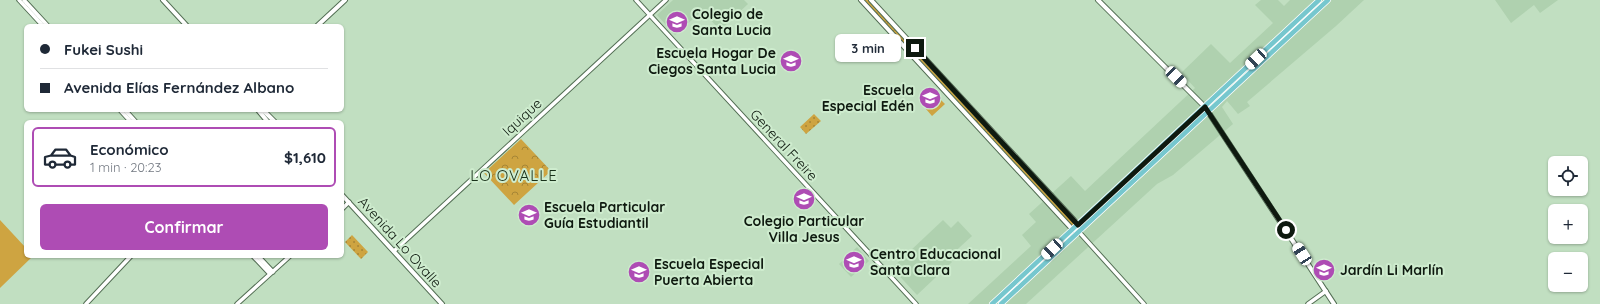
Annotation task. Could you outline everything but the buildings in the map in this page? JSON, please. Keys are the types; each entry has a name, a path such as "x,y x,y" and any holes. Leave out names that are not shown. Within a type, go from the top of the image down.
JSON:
{"main road":[{"path":"163,0 185,24"},
{"path":"319,24 345,0"},
{"path":"861,0 1072,230 1079,232"},
{"path":"871,0 1078,225 1079,232"},
{"path":"1098,0 1209,112 1334,304"},
{"path":"992,304 1319,0"},
{"path":"1001,304 1328,0"},
{"path":"260,112 266,120"},
{"path":"266,112 273,120"},
{"path":"1001,152 1006,147"},
{"name":"Avenida Lo Ovalle","path":"344,197 442,304"}],"street":[{"path":"19,0 41,24"},
{"path":"24,0 46,24"},
{"name":"General Freire","path":"636,0 916,304"},
{"name":"Iquique","path":"394,251 666,0"},
{"path":"124,112 134,120"},
{"path":"344,206 349,202"},
{"path":"1079,232 1144,304"},
{"path":"86,304 129,258"},
{"path":"255,258 271,273"},
{"path":"260,258 271,273"},
{"path":"238,304 288,258"},
{"path":"1308,304 1326,291"}],"shaded area":[{"name":"Colegio de Santa Lucia","path":"673,0 744,0 748,4 720,30 702,11 675,35 657,15"},
{"path":"1261,0 1278,0 1284,6 1290,0 1364,0 1247,102 1250,106 1238,114 1227,101 1222,107 1233,124 1173,175 1157,184 1026,304 968,304 1031,246 1022,235 1036,222 1029,214 1071,176 1085,191 1195,88 1181,73 1211,44 1230,63 1273,23 1255,5"},
{"path":"1495,0 1558,0 1540,13 1534,5 1511,23"},
{"path":"943,220 951,228 958,221 972,236 948,258 952,262 917,295 892,268"},
{"name":"Centro Educacional Santa Clara","path":"857,247 869,261 851,277 839,264"}],"green space":[{"path":"864,0 870,0 1076,224 1073,227"},
{"path":"939,98 945,104 932,116 926,109"},
{"path":"814,114 821,121 806,134 800,127"},
{"path":"521,139 551,171 514,205 484,173"},
{"path":"0,220 24,246 24,258 31,258 0,288"},
{"path":"352,235 368,252 361,259 345,242"}],"place":[{"name":"Colegio de Santa Lucia","path":"677,22"},
{"name":"Escuela Hogar De Ciegos Santa Lucia","path":"791,61"},
{"name":"Escuela Especial Edén","path":"930,98"},
{"name":"Colegio Particular Villa Jesus","path":"804,199"},
{"name":"Escuela Particular Guía Estudiantil","path":"529,215"},
{"name":"Centro Educacional Santa Clara","path":"854,262"},
{"name":"Jardín Li Marlín","path":"1324,270"},
{"name":"Escuela Especial Puerta Abierta","path":"639,272"}],"district":[{"name":"LO OVALLE","path":"514,175"}],"route":[{"path":"915,48 1078,225 1205,107 1286,230"}]}
